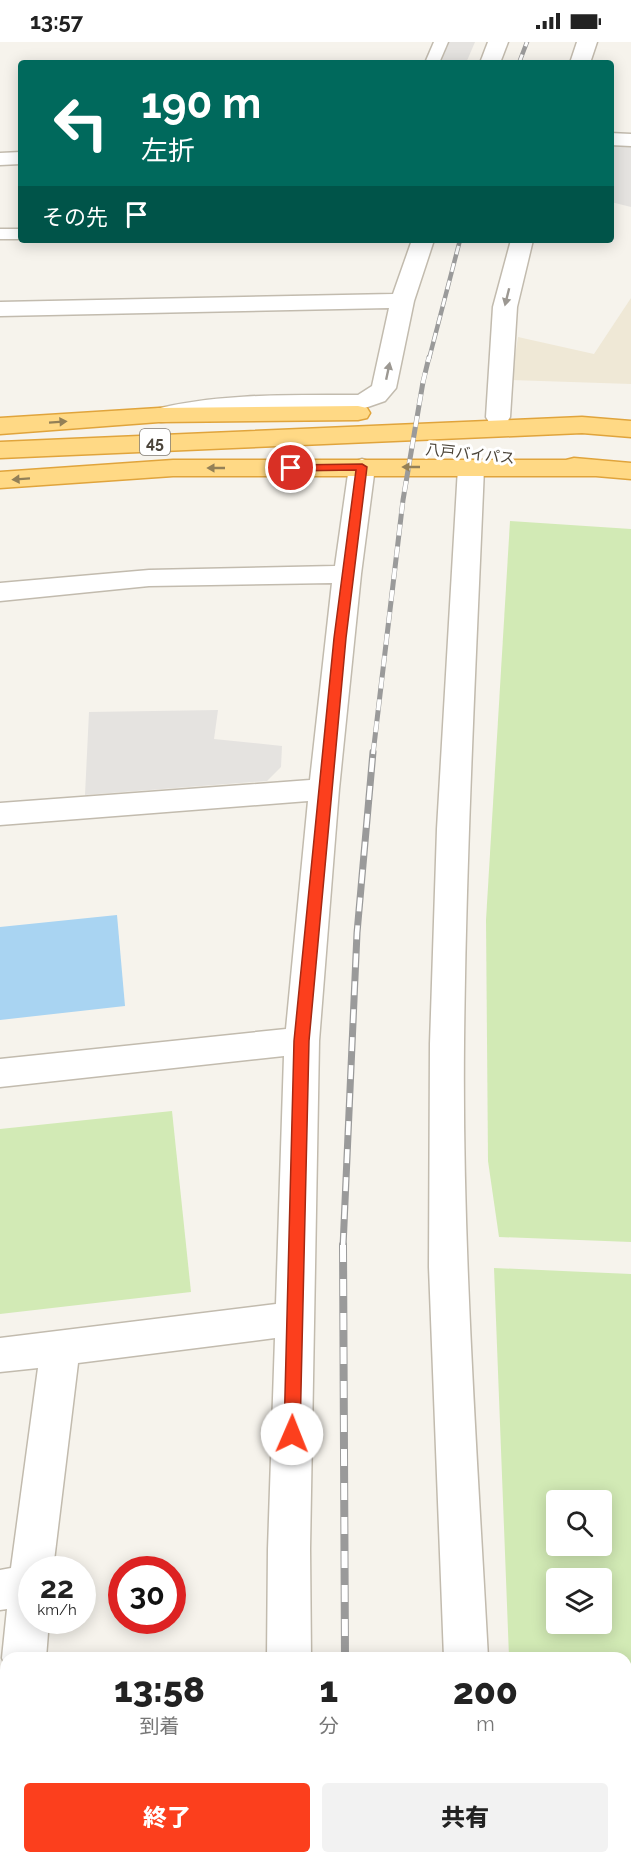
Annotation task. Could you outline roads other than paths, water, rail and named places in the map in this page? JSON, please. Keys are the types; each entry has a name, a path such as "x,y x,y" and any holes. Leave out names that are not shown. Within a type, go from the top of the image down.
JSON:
{"highway":[{"path":"0,426 159,415 343,413 498,417 582,425"},
{"name":"八戸バイパス","path":"0,450 582,425 631,429"},
{"name":"八戸バイパス","path":"310,437 631,471"},
{"path":"0,480 173,468 596,468"}],"street":[{"path":"491,60 498,42"},
{"path":"581,60 587,42"},
{"path":"614,138 631,140"},
{"path":"0,159 18,158"},
{"path":"159,415 270,402 362,402 376,396 384,388 402,301 422,243"},
{"path":"498,417 505,307 521,243"},
{"path":"0,307 402,301"},
{"path":"289,1652 294,1319 302,1041 324,789 347,574 362,467"},
{"path":"466,1652 448,1267 447,1044 453,829 471,468"},
{"path":"0,592 149,578 347,574"},
{"path":"0,813 324,789"},
{"path":"0,1073 302,1041"},
{"path":"0,1354 294,1319"},
{"path":"27,1556 60,1348"},
{"path":"24,1634 24,1652"}],"lane":[{"path":"433,60 441,42"},
{"path":"0,234 18,234"}],"water":[{"path":"117,915 125,1006 0,1020 0,927"}],"railway":[{"path":"520,60 527,42"},
{"path":"429,359 459,243"},
{"path":"373,754 403,500 429,357"},
{"path":"343,1247 357,933 373,752"},
{"path":"343,1247 345,1652"}]}
